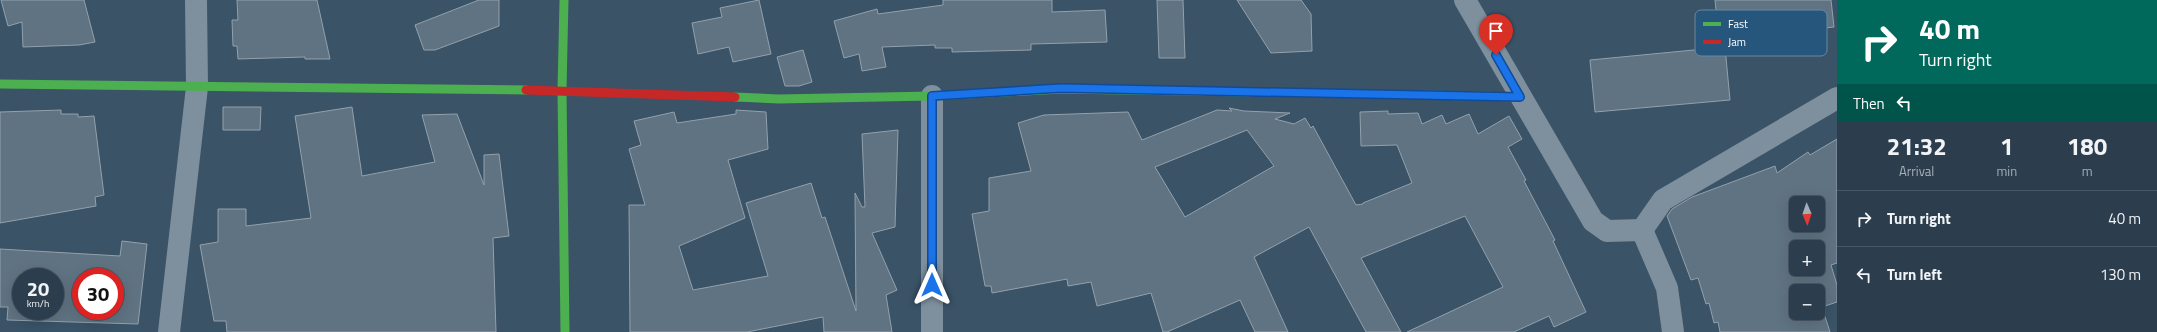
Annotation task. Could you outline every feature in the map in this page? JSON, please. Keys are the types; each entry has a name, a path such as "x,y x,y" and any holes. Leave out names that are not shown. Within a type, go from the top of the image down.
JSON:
{"street":[{"path":"169,332 197,87 196,0"},
{"path":"564,0 562,90 565,332"},
{"path":"1465,0 1593,222 1607,231 1642,230"},
{"path":"0,84 562,90 779,99 932,96 1061,88 1520,97"},
{"path":"932,96 932,332"},
{"path":"1642,230 1664,200 1837,98"},
{"path":"1642,230 1667,288 1673,332"}],"building":[{"path":"1,0 84,0 95,42 79,45 23,47 22,22 8,26"},
{"path":"237,0 317,0 330,59 305,59 305,57 238,59 237,46 233,46 232,20 238,20"},
{"path":"479,0 499,0 499,26 435,50 424,50 415,25"},
{"path":"759,0 771,54 733,62 729,47 698,54 692,23 722,17 720,8"},
{"path":"943,0 1052,0 1052,12 1105,10 1107,42 1031,44 1031,50 952,52 952,48 935,48 935,45 882,47 886,67 862,71 859,54 844,58 834,21 877,9 878,14 943,5"},
{"path":"1157,0 1183,0 1185,58 1159,58"},
{"path":"1237,0 1301,0 1311,14 1312,51 1271,53"},
{"path":"1715,0 1831,0 1834,27 1827,28 1827,10 1716,10"},
{"path":"803,50 812,82 799,86 785,86 777,57"},
{"path":"1695,50 1695,56 1726,56 1730,100 1595,112 1590,60"},
{"path":"223,107 261,107 260,130 223,130"},
{"path":"352,107 362,176 435,162 422,115 457,114 484,185 484,155 499,154 509,236 493,238 496,332 227,332 226,321 214,321 200,245 218,242 218,209 246,209 246,226 311,218 295,116"},
{"path":"1229,108 1244,111 1290,113 1275,119 1294,124 1305,118 1311,128 1313,126 1356,205 1363,204 1412,183 1397,145 1361,146 1360,112 1388,111 1388,114 1418,113 1422,124 1442,115 1446,124 1469,114 1478,134 1509,116 1522,139 1508,147 1555,240 1553,241 1586,312 1554,327 1549,316 1514,332 1407,332 1503,287 1465,216 1361,258 1401,332 1366,332 1309,227 1254,257 1288,332 1255,332 1240,300 1167,332 1163,332 1151,293 1097,306 1091,282 1068,286 1067,279 992,293 991,286 985,286 972,214 989,211 989,178 1031,171 1018,123 1044,115 1128,112 1142,140 1217,110 1232,111","holes":["1247,130 1274,166 1185,217 1155,167"]},
{"path":"61,110 61,114 78,114 78,117 94,116 104,195 95,197 96,206 0,223 0,112"},
{"path":"736,110 766,112 768,149 728,160 745,218 679,246 693,290 768,276 746,203 811,183 822,218 825,217 856,311 855,193 862,207 865,207 862,134 898,130 895,227 872,233 897,290 886,295 892,332 824,332 823,317 747,332 630,332 629,205 645,205 629,149 641,145 634,121 674,112 677,123 736,114"},
{"path":"1837,139 1837,263 1831,265 1837,285 1837,302 1825,306 1825,284 1789,284 1789,320 1825,320 1825,316 1830,332 1720,332 1718,322 1714,323 1709,303 1706,304 1698,278 1691,280 1667,216 1672,209 1692,197 1775,166 1777,173 1808,152 1810,155"},
{"path":"122,241 147,244 138,324 7,320 8,307 0,307 0,249 120,256"}],"traffic: fast":[{"path":"564,0 562,90 565,332"},
{"path":"0,84 526,90"},
{"path":"735,97 779,99 932,96 1061,89 1250,92"},
{"path":"1425,95 1519,97"}],"traffic: jam":[{"path":"526,90 735,97"},
{"path":"1250,92 1425,95"}],"route":[{"path":"932,285 932,96 1061,88 1520,97 1496,55"}]}
